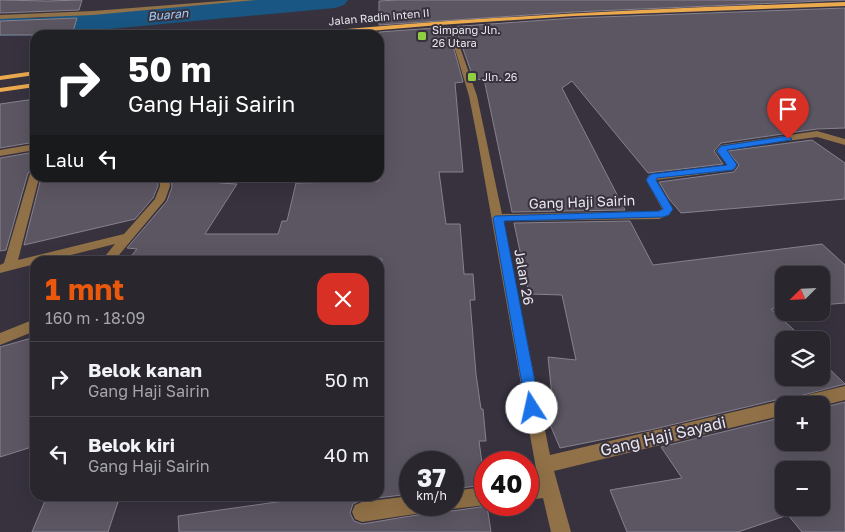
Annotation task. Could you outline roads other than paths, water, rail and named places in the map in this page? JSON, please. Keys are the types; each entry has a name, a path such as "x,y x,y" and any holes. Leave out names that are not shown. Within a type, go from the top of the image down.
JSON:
{"main road":[{"name":"Jalan Radin Inten II","path":"359,30 586,13 845,4"},
{"path":"779,13 845,10"},
{"path":"586,13 595,21"},
{"name":"Jalan Radin Inten II","path":"384,36 456,29"},
{"path":"0,78 30,74"},
{"path":"0,90 30,86"}],"street":[{"path":"0,17 93,13 254,0"},
{"name":"Jalan 26","path":"456,29 498,218 543,466 561,532"},
{"name":"Gang Haji Sairin","path":"498,218 665,213 668,209 651,180 653,177 730,168 732,165 721,151 724,147 816,134 845,142"},
{"path":"0,153 30,148"},
{"path":"5,267 32,182"},
{"path":"112,256 160,200 164,182"},
{"path":"49,256 130,236"},
{"path":"5,267 30,261"},
{"path":"0,339 30,327"},
{"path":"830,397 845,393"},
{"name":"Gang Haji Sayadi","path":"543,466 775,410"},
{"path":"539,489 549,488"},
{"path":"362,512 399,507"}],"waterway":[{"name":"Buaran","path":"0,27 38,27 335,0"}],"place":[{"name":"Simpang Jln. 26 Utara","path":"422,36"},
{"name":"Jln. 26","path":"472,77"}]}
